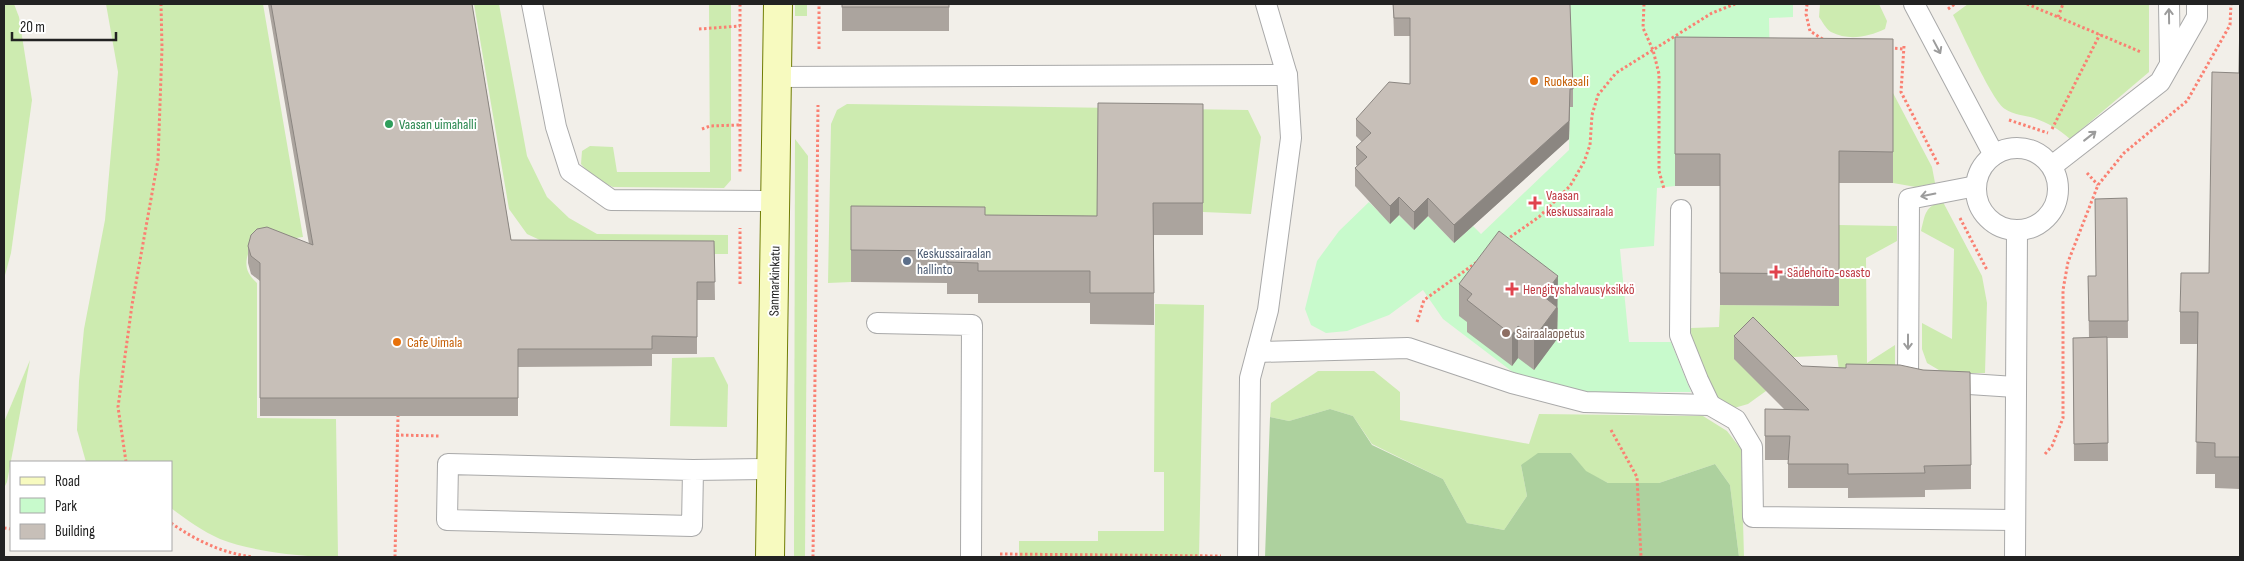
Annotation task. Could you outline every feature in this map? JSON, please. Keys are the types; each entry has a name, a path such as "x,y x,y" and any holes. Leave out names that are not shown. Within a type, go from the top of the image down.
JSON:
{"street":[{"name":"Sanmarkinkatu","path":"770,557 778,4"}],"lane":[{"path":"532,4 556,127 570,170 611,200 775,201"},
{"path":"1248,556 1250,378 1268,310 1292,138 1287,75 1266,4"},
{"path":"1914,4 1994,155"},
{"path":"2169,4 2170,64"},
{"path":"2052,166 2160,82 2197,17 2197,4"},
{"path":"776,77 1287,75"},
{"path":"2009,149 2025,149 2040,155 2052,166 2059,187 2054,209 2039,225 2017,231 1996,226 1980,208 1976,186 1982,168 1994,155 2009,149"},
{"path":"1976,186 1909,199 1908,380 2015,387"},
{"path":"1681,210 1680,335 1710,405"},
{"path":"2015,557 2017,231"},
{"path":"877,322 972,325 972,555"},
{"path":"1257,352 1408,348 1512,383 1585,402 1710,405 1736,420 1752,447 1753,517 2014,520"},
{"path":"694,470 692,526 447,520 448,464 694,470 771,469"}],"path":[{"path":"126,461 118,406 132,305 158,160 162,48 161,4"},
{"path":"813,557 819,4"},
{"path":"1644,4 1643,28 1653,50 1659,74 1659,171 1666,198 1681,210"},
{"path":"1501,244 1539,217 1570,186 1584,162 1590,145 1592,115 1598,95 1616,73 1712,13 1735,4"},
{"path":"1807,4 1806,14 1810,30 1825,41"},
{"path":"2027,4 2202,78"},
{"path":"2058,17 2063,4"},
{"path":"699,28 740,26"},
{"path":"2050,134 2100,34"},
{"path":"1904,39 1901,92 1939,166 1951,201 1988,273"},
{"path":"1887,48 1904,49"},
{"path":"702,129 710,126 740,125"},
{"path":"2042,459 2052,446 2063,418 2063,290 2068,262 2098,186"},
{"path":"1408,348 1424,300 1478,261"},
{"path":"1585,402 1600,415 1620,443 1637,477 1641,557"},
{"path":"395,557 398,416"},
{"path":"172,524 189,535 217,549 253,557"},
{"path":"972,555 1248,556"}],"green space":[{"path":"4,4 14,4 19,17 32,100 11,253 4,279"},
{"path":"106,4 263,4 303,237 267,242 249,251 247,256 247,268 250,276 257,283 257,418 336,419 338,557 294,555 263,550 233,544 207,532 172,509 172,461 86,461 77,430 79,381 84,329 105,220 118,72"},
{"path":"474,4 499,4 527,156 547,197 569,218 597,234 728,235 728,254 570,254 527,234 509,209"},
{"path":"709,4 731,4 731,180 724,188 613,187 595,179 581,164 582,151 590,146 613,147 617,172 710,172"},
{"path":"795,4 807,4 807,16 795,16"},
{"path":"1570,4 1793,4 1793,17 1769,18 1770,69 1675,69 1675,186 1657,188 1654,246 1620,249 1629,342 1671,342 1691,392 1585,392 1514,373 1443,319 1423,290 1389,315 1347,331 1326,333 1311,325 1305,309 1317,261 1339,231 1369,202 1390,223 1399,215 1414,230 1428,216 1454,243 1473,226 1481,234 1569,150 1570,107 1573,107"},
{"path":"1820,4 1879,4 1887,21 1885,29 1858,37 1838,35 1829,31 1819,17"},
{"path":"1968,4 2149,4 2149,72 2070,139 2049,124 2012,113 1999,103 1985,80 1953,15"},
{"path":"1893,93 1932,167 1935,183 1916,187 1893,183"},
{"path":"847,104 1248,110 1261,137 1251,214 1203,212 1097,248 851,238 851,282 828,283 831,124 837,110"},
{"path":"795,139 808,156 805,556 794,556"},
{"path":"1943,202 1982,276 1987,303 1985,373 1944,373 1927,363 1922,349 1922,323 1952,339 1954,249 1921,231 1929,208"},
{"path":"1839,225 1897,226 1897,241 1866,258 1867,363 1895,345 1895,370 1839,370 1837,355 1770,358 1766,391 1748,404 1734,408 1723,402 1713,391 1704,374 1693,343 1691,328 1719,327 1720,305 1839,306"},
{"path":"1155,304 1204,305 1199,557 1019,557 1019,541 1098,541 1098,531 1164,531 1164,472 1154,472"},
{"path":"714,357 728,385 727,427 670,426 672,358"},
{"path":"30,360 7,482 4,488 4,422"},
{"path":"1318,371 1374,371 1400,392 1400,420 1529,444 1539,414 1703,416 1727,431 1741,449 1744,557 1739,557 1730,485 1715,464 1659,483 1608,483 1586,472 1571,453 1521,465 1527,496 1504,530 1467,523 1443,479 1372,444 1353,416 1330,409 1289,421 1270,417 1271,403"},
{"path":"1330,409 1353,416 1372,445 1443,479 1467,523 1504,530 1527,496 1521,465 1538,453 1571,453 1586,471 1608,483 1659,483 1715,464 1730,485 1739,557 1265,557 1270,417 1289,421"}],"building":[{"name":"Vaasan uimahalli","path":"271,4 472,4 511,240 714,241 715,282 697,282 697,337 652,336 652,349 518,349 518,398 260,398 260,263 251,256 248,246 251,235 257,229 267,227 313,245"},
{"path":"842,4 949,4 949,7 842,7"},
{"path":"1393,4 1570,4 1573,89 1570,89 1569,121 1454,225 1428,198 1414,212 1399,197 1390,206 1355,168 1367,157 1356,147 1371,133 1356,119 1389,82 1410,84 1410,18 1394,18"},
{"path":"2240,8 2240,457 2215,457 2215,443 2196,442 2198,312 2180,312 2181,273 2209,273 2212,72 2239,73"},
{"path":"1675,37 1893,39 1893,152 1839,151 1839,274 1720,273 1720,154 1675,154"},
{"path":"1098,103 1203,104 1203,203 1153,203 1154,293 1090,293 1090,271 978,271 978,263 947,262 947,251 851,250 851,206 985,207 985,215 1097,216"},
{"path":"2127,198 2128,321 2089,321 2088,276 2096,276 2095,199"},
{"path":"1499,231 1558,276 1543,296 1557,307 1534,338 1518,326 1512,335 1467,300 1472,294 1459,284"},
{"path":"1753,317 1802,366 1846,368 1846,364 1900,365 1923,370 1970,372 1971,465 1924,466 1925,473 1848,474 1848,464 1788,464 1790,436 1765,436 1765,409 1809,410 1734,336"},
{"path":"2107,337 2108,443 2074,444 2073,338"}],"place":[{"name":"Ruokasali","path":"1534,81"},
{"name":"Vaasan uimahalli","path":"389,124"},
{"name":"Vaasan keskussairaala","path":"1535,203"},
{"name":"Keskussairaalan hallinto","path":"907,261"},
{"name":"Sädehoito-osasto","path":"1776,272"},
{"name":"Hengityshalvausyksikkö","path":"1512,289"},
{"name":"Sairaalaopetus","path":"1506,333"},
{"name":"Cafe Uimala","path":"397,342"}]}
